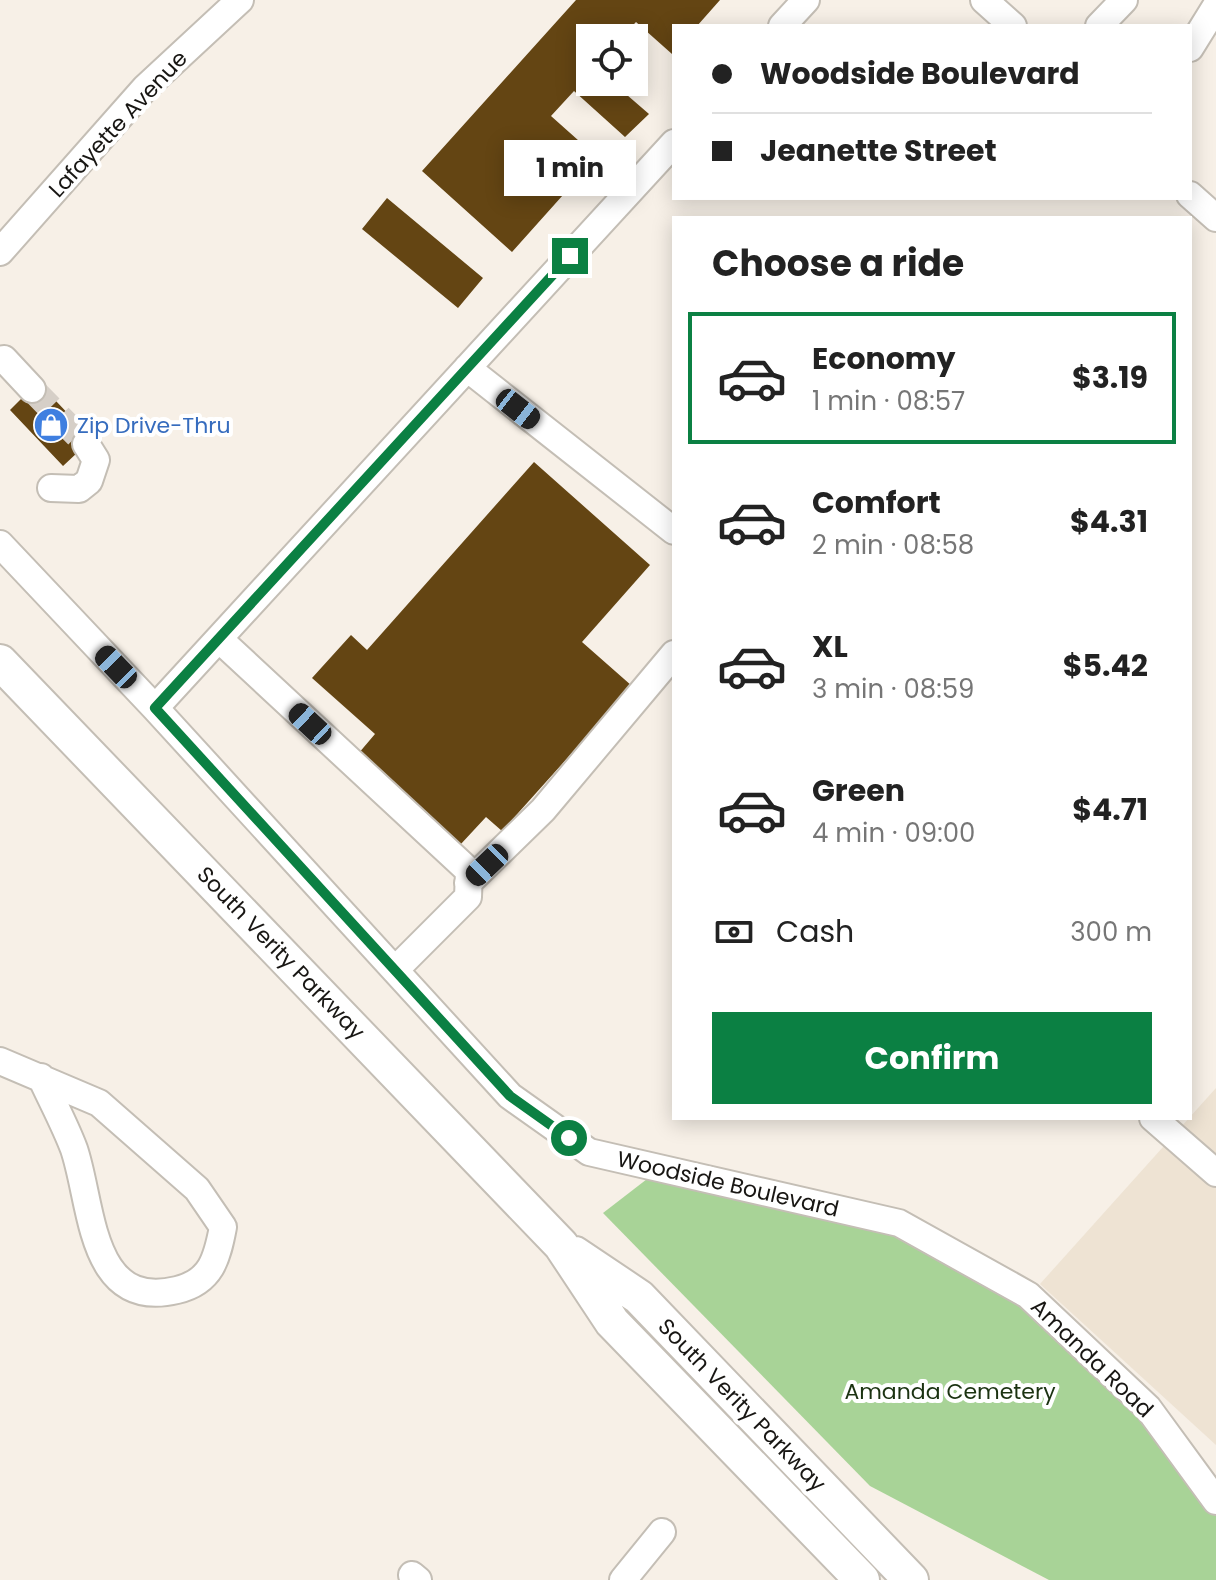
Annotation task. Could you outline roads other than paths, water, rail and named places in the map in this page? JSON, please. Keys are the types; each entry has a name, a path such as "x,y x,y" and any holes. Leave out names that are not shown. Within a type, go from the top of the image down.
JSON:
{"main road":[{"name":"South Verity Parkway","path":"0,662 561,1245 612,1322 862,1580"},
{"name":"South Verity Parkway","path":"561,1245 639,1297 911,1580"}],"street":[{"name":"Lafayette Avenue","path":"0,252 145,88 240,0"},
{"path":"784,24 806,0"},
{"path":"984,0 1011,24"},
{"path":"1101,24 1124,0"},
{"path":"1192,45 1216,6"},
{"path":"155,708 672,145"},
{"path":"1192,197 1216,218"},
{"path":"4,359 32,389"},
{"path":"467,368 672,529"},
{"path":"51,488 79,489 89,481 96,460 86,444"},
{"name":"Woodside Boulevard","path":"0,544 155,708 510,1096 589,1152 899,1223"},
{"path":"219,639 469,871 468,897 395,970"},
{"path":"468,883 543,810 672,656"},
{"path":"0,1061 41,1077 99,1103 197,1189 223,1227 218,1258 196,1286 158,1295 126,1286 102,1260 74,1150 41,1077"},
{"path":"1155,1120 1216,1173"},
{"name":"Amanda Road","path":"899,1223 1028,1295 1148,1408 1216,1501"},
{"path":"623,1580 662,1532"}],"tunnel":[{"path":"32,389 86,444"}],"place":[{"name":"Zip Drive-Thru","path":"51,425"}],"park label":[{"name":"Amanda Cemetery","path":"950,1391"}]}
